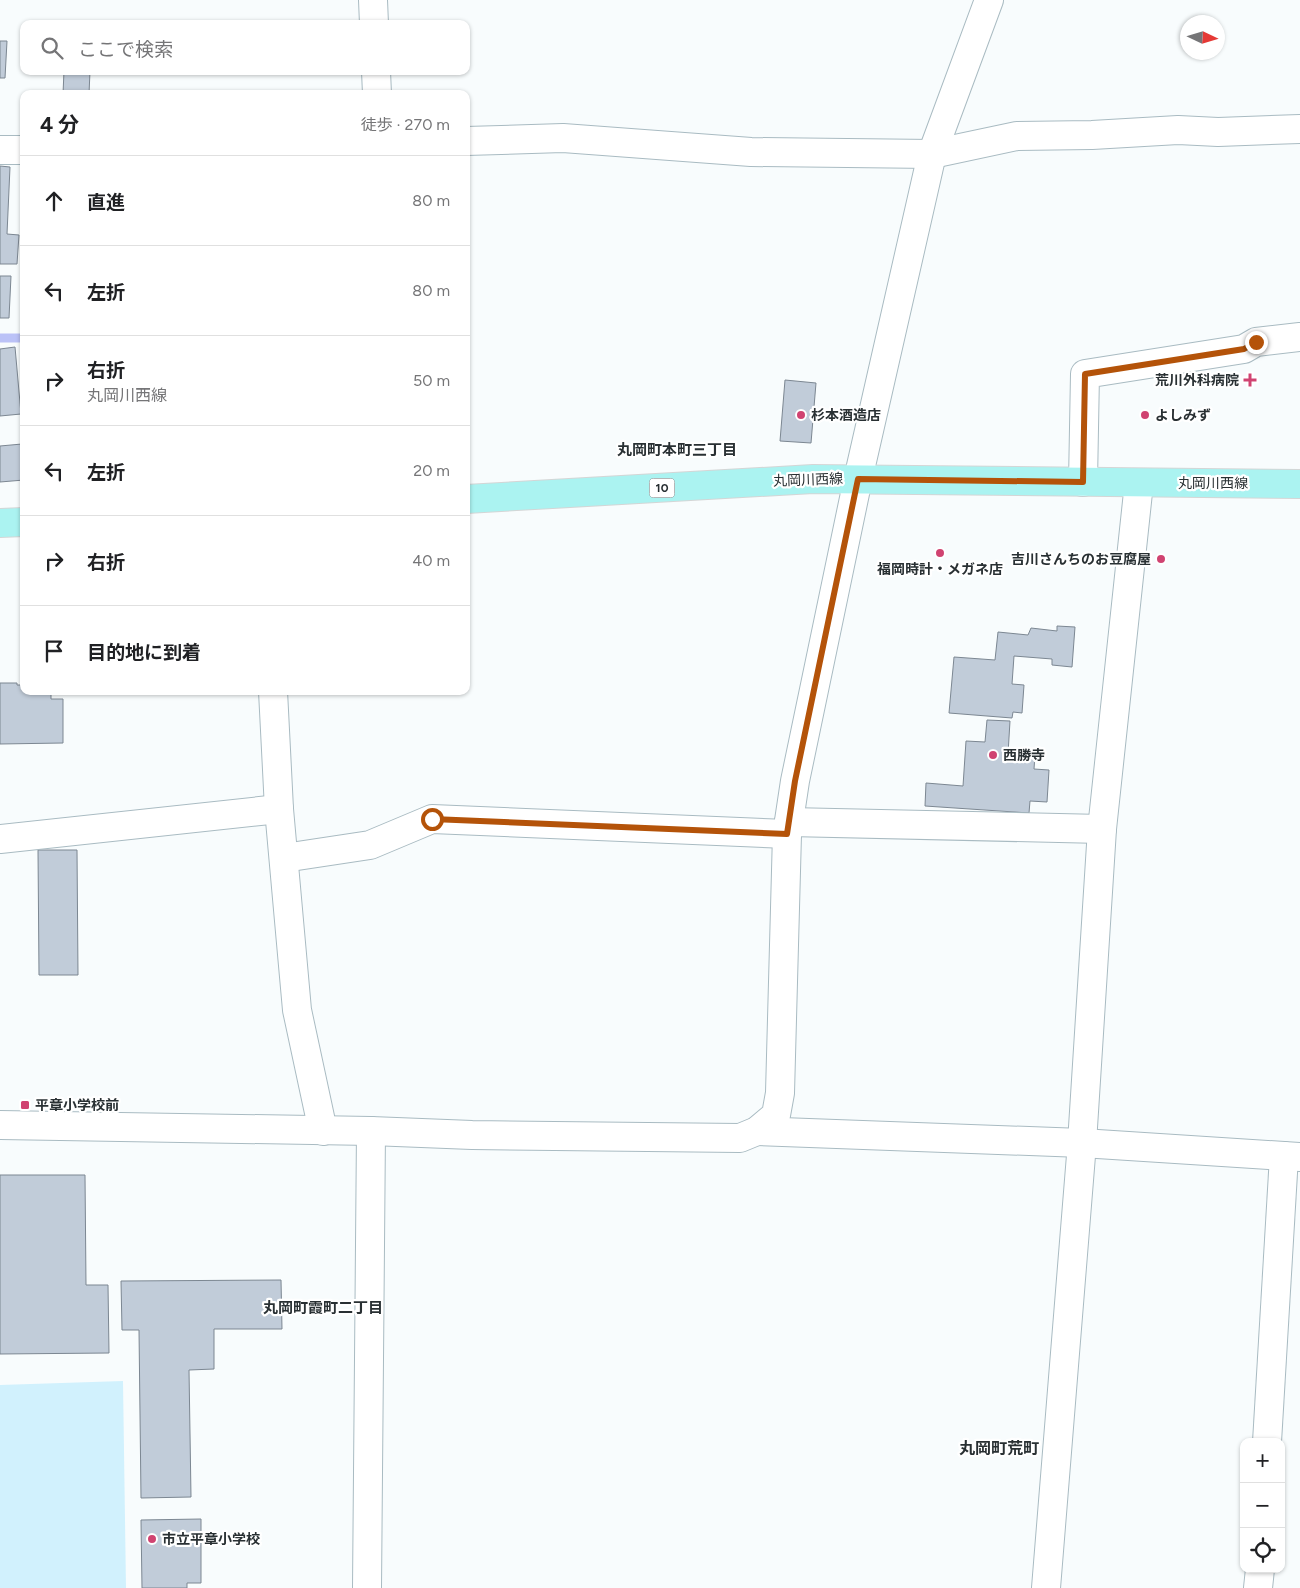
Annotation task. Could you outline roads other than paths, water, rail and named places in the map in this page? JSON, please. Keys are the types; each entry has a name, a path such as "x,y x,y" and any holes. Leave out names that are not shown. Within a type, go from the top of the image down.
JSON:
{"main road":[{"name":"丸岡川西線","path":"470,499 813,479 1300,484"},
{"path":"0,524 20,522"}],"street":[{"path":"374,0 374,20"},
{"path":"757,1132 776,1114 780,1093 788,828 795,781 858,479 932,154 989,0"},
{"path":"376,75 377,90"},
{"path":"470,141 563,138 751,152 932,154 1018,136 1092,135 1178,130 1218,132 1300,129"},
{"path":"0,150 20,150"},
{"path":"1083,482 1085,374 1244,349 1256,342 1300,337"},
{"path":"1046,1588 1082,1143 1102,829 1140,483"},
{"path":"273,695 280,809 297,1010 323,1131"},
{"path":"0,839 280,809"},
{"path":"284,858 370,845 432,819 788,828 1102,829"},
{"path":"0,1125 371,1131 472,1135 730,1138 740,1138 757,1132 1082,1143 1292,1156 1267,1438"},
{"path":"367,1588 371,1131"},
{"path":"1258,1588 1260,1573"}],"waterway":[{"path":"0,338 20,338"}],"place":[{"name":"荒川外科病院","path":"1250,380"},
{"name":"杉本酒造店","path":"801,415"},
{"name":"よしみず","path":"1145,415"},
{"name":"福岡時計・メガネ店","path":"940,553"},
{"name":"吉川さんちのお豆腐屋","path":"1161,559"},
{"name":"西勝寺","path":"993,755"},
{"name":"平章小学校前","path":"25,1105"},
{"name":"市立平章小学校","path":"152,1539"}],"district":[{"name":"丸岡町本町三丁目","path":"677,450"},
{"name":"丸岡町霞町二丁目","path":"323,1308"},
{"name":"丸岡町荒町","path":"999,1448"}]}
